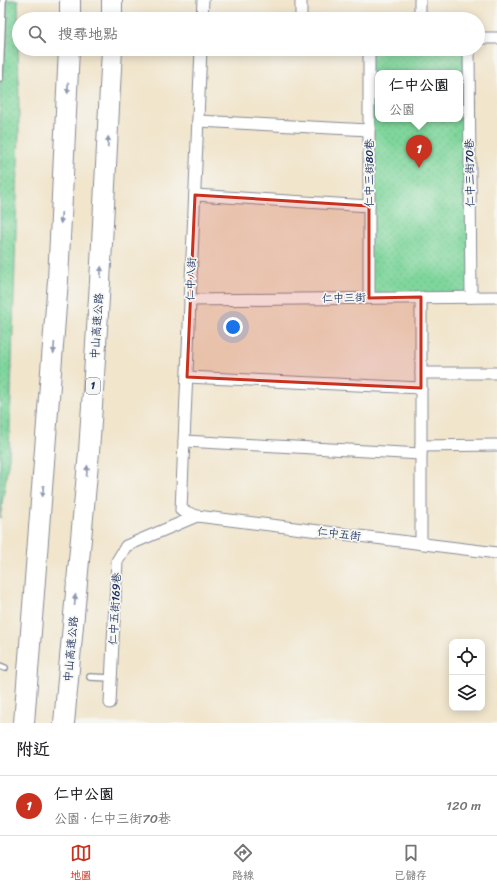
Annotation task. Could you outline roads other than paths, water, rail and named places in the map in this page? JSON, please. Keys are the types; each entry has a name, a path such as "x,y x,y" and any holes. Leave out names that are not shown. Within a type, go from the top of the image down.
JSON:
{"highway":[{"path":"70,0 70,12"},
{"path":"112,0 112,12"},
{"path":"24,723 58,288 69,56"},
{"name":"中山高速公路","path":"64,723 90,437 112,56"}],"street":[{"path":"202,12 203,0"},
{"path":"301,0 301,12"},
{"path":"420,0 420,12"},
{"path":"485,38 497,38"},
{"name":"仁中八街","path":"181,510 201,56"},
{"name":"仁中三街80巷","path":"369,56 369,298"},
{"name":"仁中三街70巷","path":"469,56 471,297"},
{"path":"198,121 369,130"},
{"path":"195,195 369,206"},
{"name":"仁中三街","path":"190,300 497,297"},
{"path":"421,298 421,544"},
{"path":"421,374 497,373"},
{"path":"187,377 421,388"},
{"path":"184,441 421,450 497,445"},
{"name":"仁中五街","path":"181,510 197,516 497,553"},
{"name":"仁中五街169巷","path":"110,703 117,561 126,546 197,516"}],"lane":[{"path":"0,78 3,0"},
{"path":"90,677 111,678"}],"place":[{"name":"仁中公園","path":"419,168"}]}
